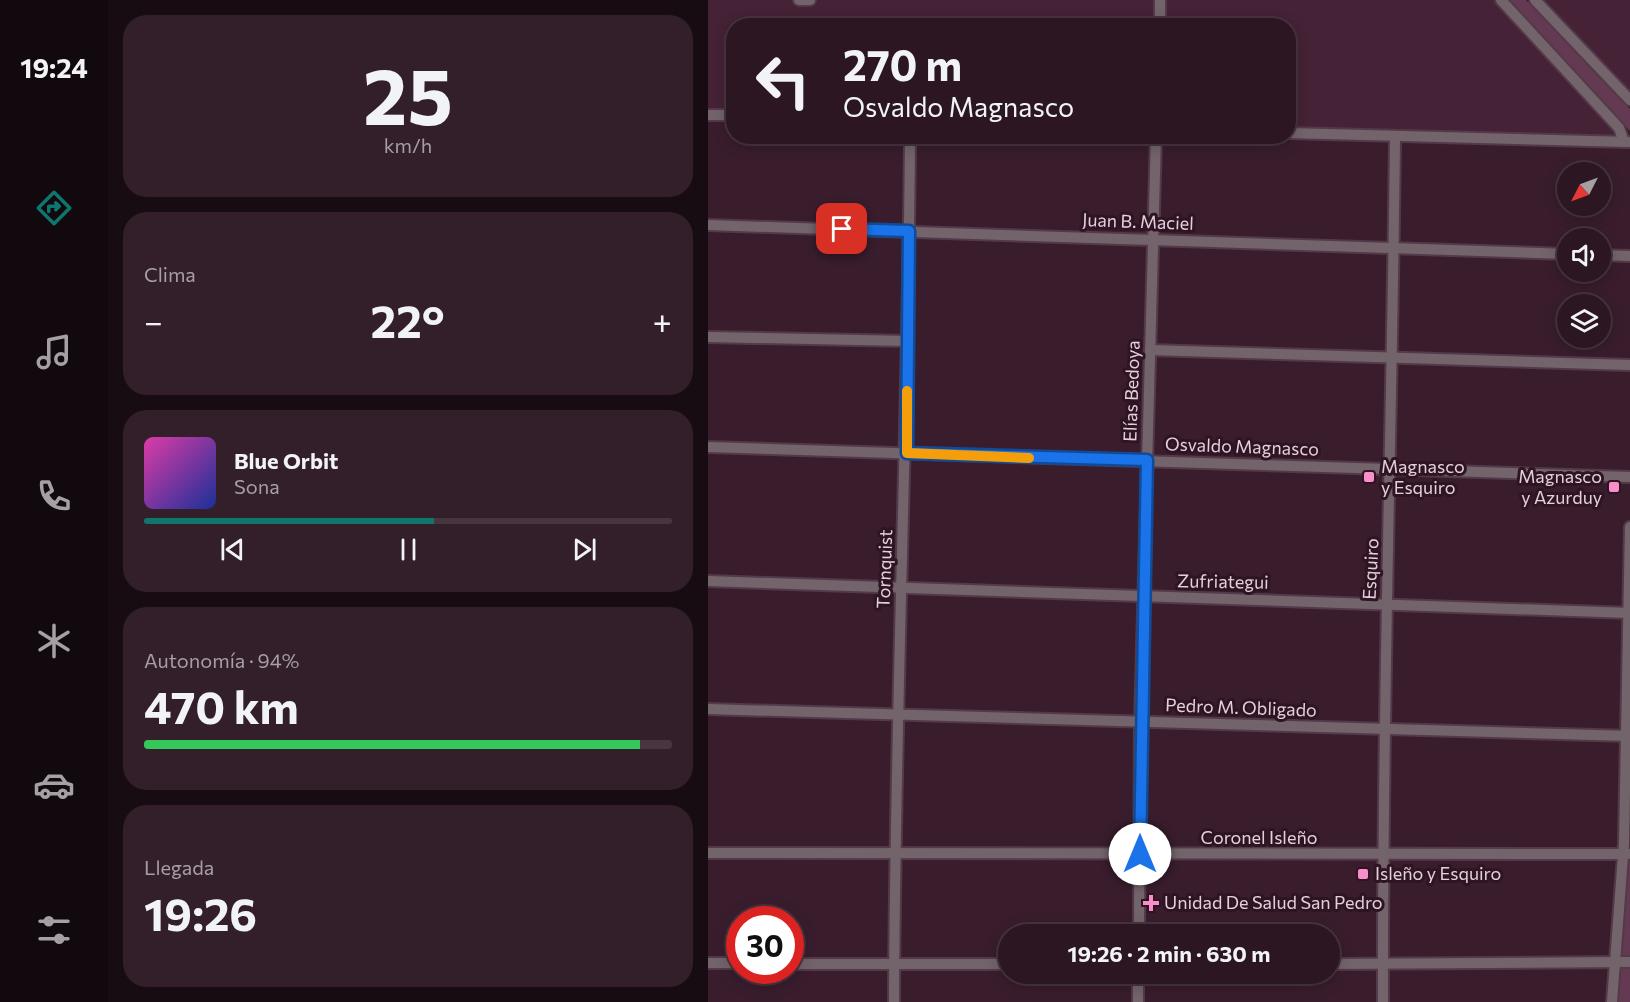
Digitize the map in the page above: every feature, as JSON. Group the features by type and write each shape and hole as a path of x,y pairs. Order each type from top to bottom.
{"street":[{"path":"799,0 810,0"},
{"path":"1160,0 1160,18"},
{"path":"1501,0 1619,128 1627,142"},
{"path":"1535,0 1630,100"},
{"path":"708,115 726,116"},
{"path":"1296,134 1627,142"},
{"name":"Esquiro","path":"1383,1002 1385,854 1383,728 1385,603 1392,467 1391,359 1395,137"},
{"name":"Tornquist","path":"894,1002 894,854 900,588 907,453 910,144"},
{"name":"Elías Bedoya","path":"1139,924 1140,722 1156,144"},
{"name":"Juan B. Maciel","path":"708,225 1557,254"},
{"path":"1611,255 1630,256"},
{"path":"708,337 907,341"},
{"path":"1150,350 1630,365"},
{"name":"Osvaldo Magnasco","path":"708,447 1392,467 1630,477"},
{"path":"1612,1002 1627,854 1630,527"},
{"name":"Zufriategui","path":"708,581 1629,613"},
{"name":"Pedro M. Obligado","path":"708,709 1628,736"},
{"name":"Coronel Isleño","path":"708,853 1627,854"},
{"path":"1340,964 1630,962"},
{"path":"708,963 726,963"},
{"path":"804,964 998,964"},
{"path":"1138,984 1138,1002"}],"shaded area":[{"path":"708,0 1155,0 1155,18 726,18 726,120 708,119"},
{"path":"1166,0 1495,0 1609,122 1613,128 1612,139 1296,130 1296,18 1166,18"},
{"path":"1507,0 1526,0 1630,109 1630,131"},
{"path":"1539,0 1630,0 1630,96"},
{"path":"1630,734 1630,1002 1615,1002"}],"slow traffic":[{"path":"907,391 907,453 1029,458"}],"place":[{"name":"Magnasco y Esquiro","path":"1369,477"},
{"name":"Magnasco y Azurduy","path":"1614,487"},
{"name":"Isleño y Esquiro","path":"1363,874"},
{"name":"Unidad De Salud San Pedro","path":"1151,903"}],"route":[{"path":"842,229 909,231 907,453 1147,460 1140,722 1140,854"}]}
